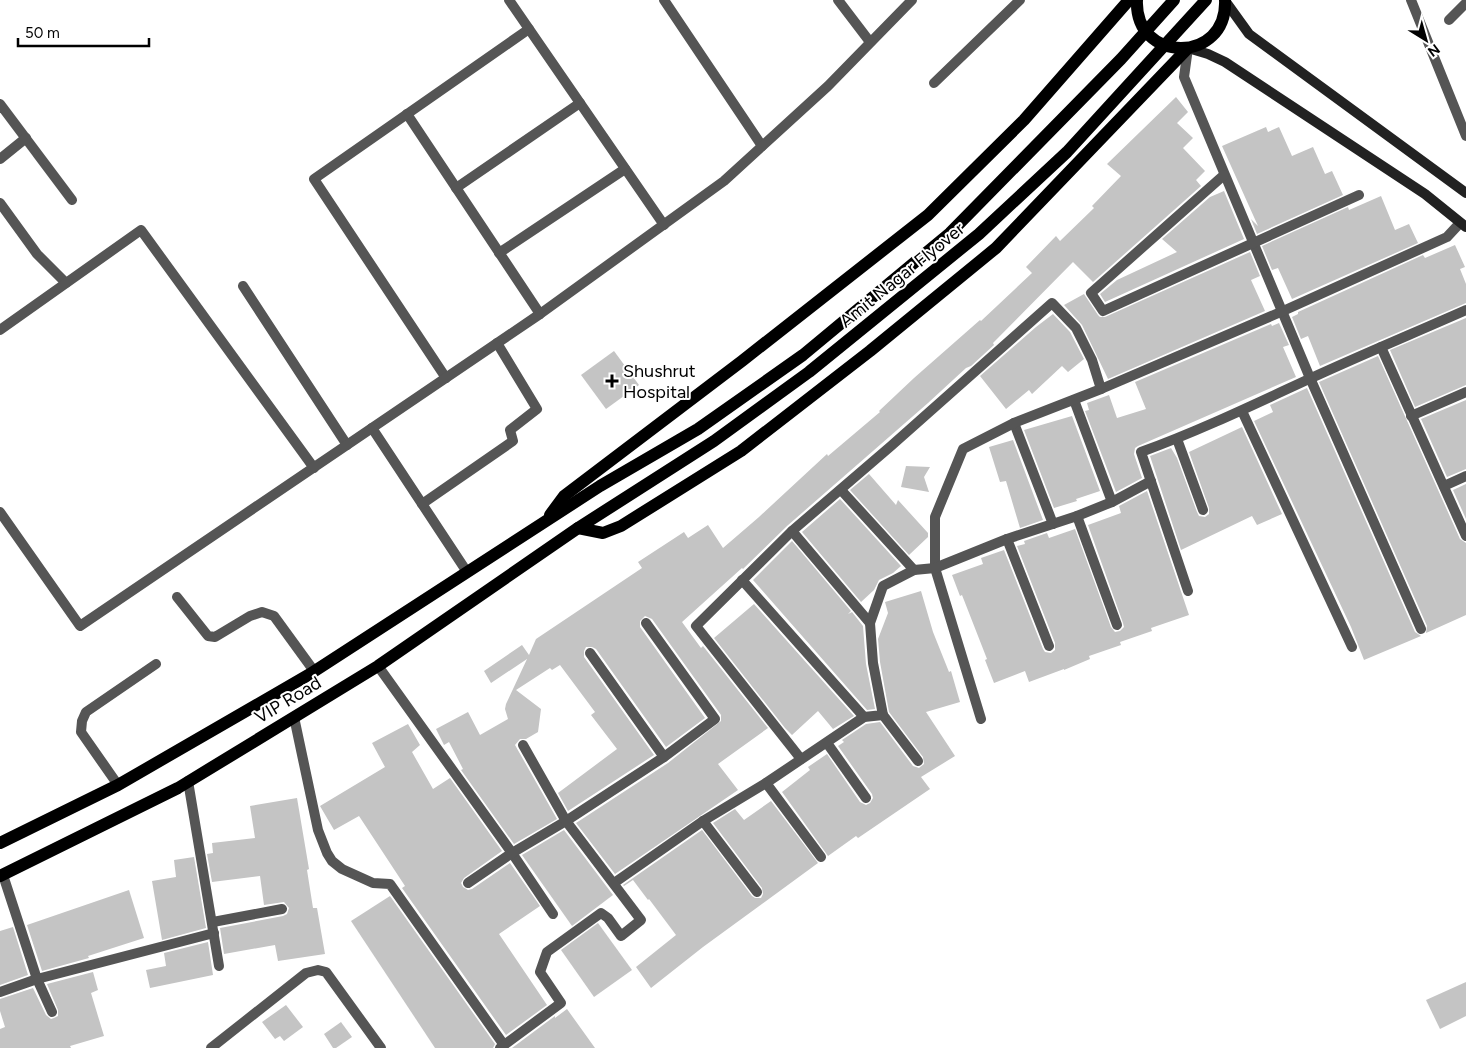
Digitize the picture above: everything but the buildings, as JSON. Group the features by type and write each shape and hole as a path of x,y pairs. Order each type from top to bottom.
{"main road":[{"path":"544,523 564,496 742,361 928,215 1024,120 1129,0"},
{"path":"1137,0 1138,15 1143,27 1151,37 1162,44 1175,48 1188,48 1225,62 1425,194 1463,225"},
{"name":"Amit Nagar Flyover","path":"544,523 600,486 698,429 802,355 950,233 1121,59 1174,0"},
{"name":"Amit Nagar Flyover","path":"578,528 714,441 810,372 961,250 1067,152 1206,0"},
{"path":"578,528 603,532 621,526 741,451 870,352 996,248 1188,48 1200,44 1211,37 1222,21 1226,1"},
{"path":"1226,1 1250,34 1466,193"},
{"name":"VIP Road","path":"0,842 118,785 314,671 544,523"},
{"name":"VIP Road","path":"2,875 99,828 188,781 378,666 578,528"}],"street":[{"path":"508,0 664,225"},
{"path":"664,0 762,146"},
{"path":"838,0 870,42"},
{"path":"0,512 80,626 540,314 724,181 828,86 912,0"},
{"path":"934,83 1020,0"},
{"path":"1411,0 1466,136"},
{"path":"1449,20 1466,2"},
{"path":"446,378 314,179 529,29"},
{"path":"1188,48 1184,77 1310,378 1422,629"},
{"path":"456,188 580,103"},
{"path":"0,104 72,200"},
{"path":"407,114 540,314"},
{"path":"0,159 26,138"},
{"path":"499,253 625,169"},
{"path":"1224,175 1091,293 1103,311 1359,195"},
{"path":"0,203 37,254 66,283"},
{"path":"981,719 935,568 935,517 964,449 1014,423 1101,389 1283,311 1447,237 1463,225"},
{"path":"0,330 140,230 314,468"},
{"path":"243,286 347,445"},
{"path":"801,759 696,626 792,531 1052,303 1076,328 1092,360 1101,389"},
{"path":"1188,591 1141,452 1242,411 1310,378 1466,310"},
{"path":"422,504 514,441 510,430 537,409 498,343"},
{"path":"1381,347 1466,536"},
{"path":"1412,416 1466,392"},
{"path":"1074,400 1112,502"},
{"path":"1242,411 1352,647"},
{"path":"1014,423 1053,524"},
{"path":"372,428 467,572"},
{"path":"1177,439 1203,510"},
{"path":"1444,486 1466,476"},
{"path":"918,761 883,716 873,663 870,622 883,586 914,570 935,568 1008,539 1077,516 1112,502 1151,481"},
{"path":"841,490 914,570"},
{"path":"1077,516 1117,625"},
{"path":"792,531 870,622"},
{"path":"1008,539 1049,646"},
{"path":"742,580 864,717"},
{"path":"177,597 208,636 214,637 262,612 274,616 314,671"},
{"path":"468,883 512,852 566,821 664,757 715,719 646,623"},
{"path":"590,654 664,757"},
{"path":"118,785 81,732 82,721 86,712 156,664"},
{"path":"378,666 512,852 553,914"},
{"path":"614,883 703,821 766,783 864,717 883,716"},
{"path":"294,717 318,830 332,861 373,883 390,884 502,1046 561,1003 540,972 547,952 601,913 608,918 621,936 641,920 566,821 523,746"},
{"path":"827,743 866,798"},
{"path":"188,781 219,966"},
{"path":"766,783 821,857"},
{"path":"703,821 757,892"},
{"path":"2,875 38,979 52,1012"},
{"path":"213,922 282,910"},
{"path":"0,992 38,979 214,933"},
{"path":"211,1048 306,973 318,970 326,972 381,1048"}],"place":[{"name":"Shushrut Hospital","path":"612,381"}]}
